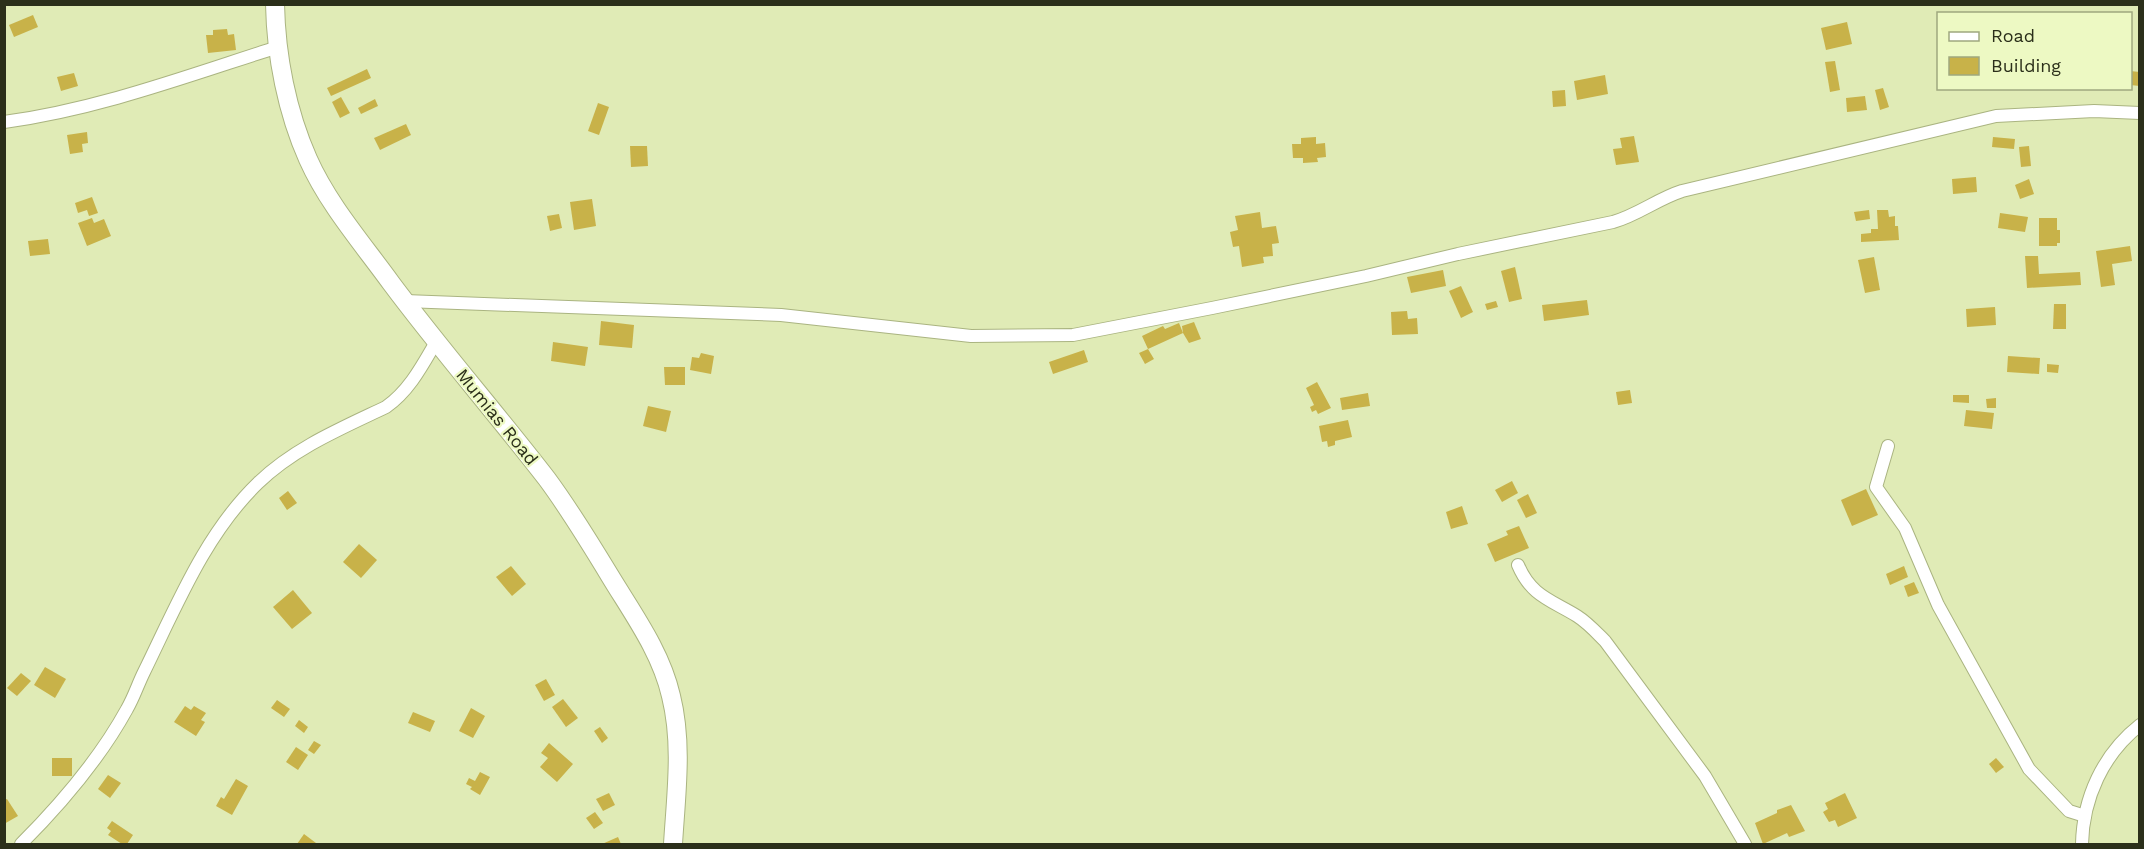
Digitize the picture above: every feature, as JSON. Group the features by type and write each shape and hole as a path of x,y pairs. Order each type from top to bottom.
{"street":[{"name":"Mumias Road","path":"275,4 278,47 289,103 308,160 329,199 436,342 548,480 581,528 663,668 676,724 677,761 673,844"},
{"path":"4,122 101,102 278,47"},
{"path":"405,301 781,315 971,336 1072,335 1366,276 1458,254 1613,222 1629,217 1656,201 1682,191 1996,116 2082,111 2139,113"},
{"path":"21,844 54,811 96,760 128,707 212,539 236,507 258,483 294,456 399,398 419,371 436,342"},
{"path":"1888,446 1876,487 1905,528 1938,605 2029,769 2069,811 2085,816"},
{"path":"1518,565 1524,580 1533,589 1546,600 1591,627 1605,641 1705,776 1745,844"},
{"path":"2082,844 2085,816 2099,771 2139,724"}],"building":[{"path":"33,15 38,27 14,37 9,25"},
{"path":"1847,22 1852,44 1826,50 1821,28"},
{"path":"227,29 228,35 234,34 236,50 208,53 206,35 213,35 213,30"},
{"path":"1835,61 1840,90 1830,92 1825,62"},
{"path":"367,69 371,78 331,96 327,88"},
{"path":"2132,71 2140,72 2140,86 2132,85"},
{"path":"74,73 78,86 61,91 57,77"},
{"path":"1605,75 1608,94 1577,100 1574,81"},
{"path":"1883,88 1889,107 1880,110 1875,90"},
{"path":"1565,90 1566,106 1553,107 1552,91"},
{"path":"1865,96 1867,110 1847,112 1846,98"},
{"path":"341,97 350,113 340,118 332,102"},
{"path":"375,99 378,106 361,114 358,108"},
{"path":"598,103 609,107 599,135 588,131"},
{"path":"406,124 411,135 380,150 374,138"},
{"path":"87,132 88,143 82,144 83,152 70,154 67,135"},
{"path":"1634,136 1639,162 1616,165 1613,149 1622,148 1620,138"},
{"path":"1316,137 1316,144 1325,143 1326,157 1317,158 1318,162 1303,163 1303,158 1293,158 1292,144 1301,144 1301,138"},
{"path":"1993,137 2015,139 2014,149 1992,147"},
{"path":"630,146 647,146 648,166 631,167"},
{"path":"2029,146 2031,166 2021,167 2019,147"},
{"path":"1976,177 1977,192 1953,194 1952,179"},
{"path":"2029,179 2034,194 2020,199 2015,185"},
{"path":"92,197 98,213 89,216 87,210 78,213 75,203"},
{"path":"592,199 596,226 574,230 570,202"},
{"path":"1869,210 1870,219 1856,221 1854,212"},
{"path":"1877,210 1888,210 1889,217 1895,216 1899,240 1861,242 1861,234 1871,233 1871,229 1878,229"},
{"path":"1260,212 1262,228 1276,226 1279,243 1272,244 1273,256 1263,257 1264,263 1242,267 1239,246 1233,247 1230,232 1238,230 1235,216"},
{"path":"2000,213 2028,217 2025,232 1998,228"},
{"path":"559,214 562,228 550,231 547,216"},
{"path":"92,218 94,223 104,219 111,236 87,246 78,223"},
{"path":"2039,218 2057,218 2060,243 2057,243 2057,246 2039,246"},
{"path":"48,239 50,254 30,256 28,241"},
{"path":"2130,246 2132,261 2112,264 2115,285 2101,287 2096,251"},
{"path":"2025,256 2038,256 2039,274 2080,272 2081,285 2027,288"},
{"path":"1874,257 1880,290 1865,293 1858,260"},
{"path":"1515,267 1522,299 1509,302 1501,271"},
{"path":"1443,270 1446,286 1411,293 1407,277"},
{"path":"1461,286 1473,312 1461,318 1449,291"},
{"path":"1587,300 1589,315 1544,321 1542,305"},
{"path":"1496,301 1498,307 1487,310 1485,304"},
{"path":"2054,304 2066,304 2066,329 2053,329"},
{"path":"1995,307 1996,325 1967,327 1966,309"},
{"path":"1407,311 1408,319 1417,318 1418,334 1392,335 1391,312"},
{"path":"601,321 634,325 632,348 599,345"},
{"path":"1194,322 1201,339 1189,343 1182,326"},
{"path":"1179,323 1183,333 1148,349 1142,336 1163,326 1165,329"},
{"path":"553,342 588,347 585,366 551,361"},
{"path":"1148,349 1154,359 1145,364 1139,353"},
{"path":"1084,350 1088,362 1053,374 1049,362"},
{"path":"701,353 714,356 711,374 690,370 692,357 699,358"},
{"path":"2008,356 2040,358 2039,374 2007,372"},
{"path":"2047,364 2059,365 2058,373 2047,372"},
{"path":"664,367 685,367 685,385 665,385"},
{"path":"1317,382 1331,408 1318,414 1316,410 1312,412 1310,407 1314,405 1306,388"},
{"path":"1630,390 1632,403 1618,405 1616,392"},
{"path":"1368,393 1370,406 1342,410 1340,398"},
{"path":"1953,395 1969,395 1969,403 1953,402"},
{"path":"1996,398 1996,408 1987,408 1986,399"},
{"path":"648,406 671,411 666,432 643,426"},
{"path":"1966,410 1994,413 1992,429 1964,426"},
{"path":"1348,420 1352,437 1335,441 1335,445 1328,447 1327,441 1322,442 1319,426"},
{"path":"1512,481 1518,493 1502,502 1495,490"},
{"path":"1866,489 1878,515 1852,526 1841,500"},
{"path":"288,491 297,503 287,510 279,498"},
{"path":"1528,494 1537,513 1526,518 1517,500"},
{"path":"1462,506 1468,524 1451,529 1446,512"},
{"path":"1519,526 1529,548 1495,562 1487,544 1508,535 1506,531"},
{"path":"359,544 377,560 361,578 343,562"},
{"path":"511,566 526,584 512,596 496,577"},
{"path":"1904,566 1908,577 1890,585 1886,574"},
{"path":"1914,582 1919,593 1908,597 1904,586"},
{"path":"293,590 312,613 292,629 273,607"},
{"path":"45,667 66,679 55,698 34,685"},
{"path":"21,673 31,681 17,696 7,688"},
{"path":"546,679 555,695 544,701 535,685"},
{"path":"563,699 578,718 566,727 552,707"},
{"path":"277,700 290,709 284,717 271,708"},
{"path":"185,706 191,710 194,706 206,713 201,720 205,722 196,736 174,722"},
{"path":"471,708 485,716 473,738 459,731"},
{"path":"413,712 435,721 430,732 408,723"},
{"path":"299,720 308,727 304,733 295,726"},
{"path":"600,727 608,738 602,743 594,731"},
{"path":"314,741 321,745 314,754 308,750"},
{"path":"549,743 573,764 557,782 540,767 548,758 541,753"},
{"path":"296,747 308,755 298,770 286,762"},
{"path":"52,758 72,758 72,776 52,776"},
{"path":"1996,758 2004,767 1996,773 1989,764"},
{"path":"480,772 490,777 480,795 466,784 469,778 475,781"},
{"path":"108,775 121,783 110,798 98,789"},
{"path":"236,779 248,786 232,815 216,806 221,797 224,799"},
{"path":"609,793 615,805 603,811 596,799"},
{"path":"1845,793 1857,818 1838,827 1835,820 1829,822 1823,812 1828,809 1825,803"},
{"path":"7,799 18,816 4,824 4,800"},
{"path":"1791,805 1805,831 1789,837 1787,833 1763,844 1755,823"},
{"path":"595,812 603,823 594,829 586,818"},
{"path":"112,821 133,835 127,844 122,844 108,835 111,831 107,828"},
{"path":"304,834 316,843 297,844"},
{"path":"618,837 621,844 602,844"}]}
